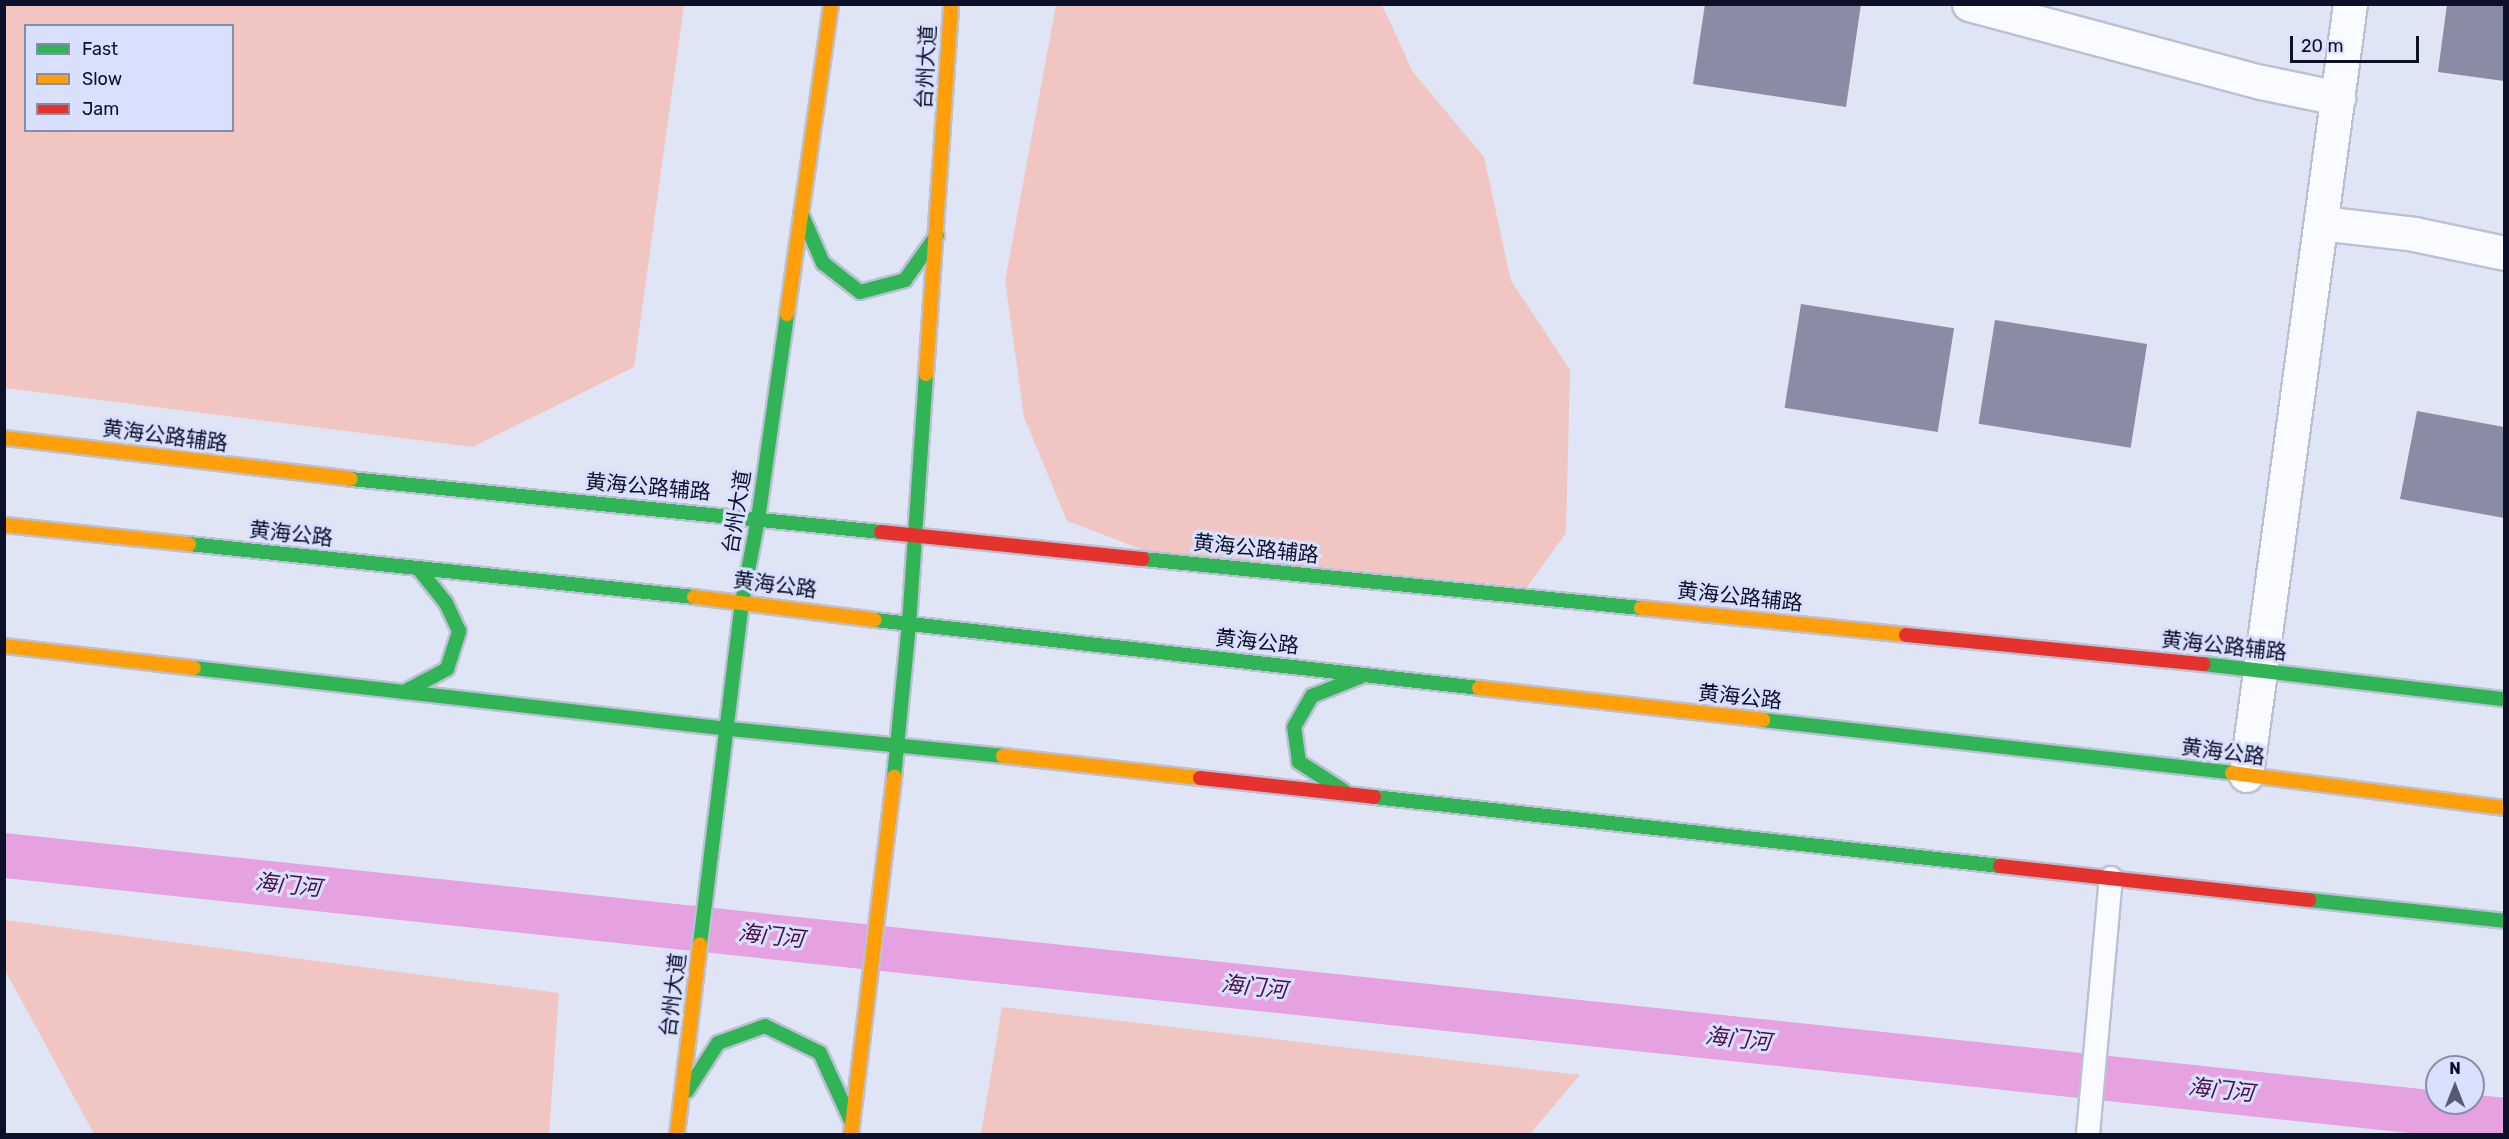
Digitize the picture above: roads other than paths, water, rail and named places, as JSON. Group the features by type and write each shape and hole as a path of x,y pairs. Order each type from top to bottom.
{"main road":[{"path":"815,107 816,4"},
{"name":"台州大道","path":"676,1134 729,729 742,602 758,519 831,4"},
{"name":"台州大道","path":"852,1129 898,745 909,624 951,4"},
{"path":"944,129 965,4"},
{"path":"801,213 823,263 860,292 905,279 937,235"},
{"name":"黄海公路辅路","path":"4,438 356,480 2260,670 2505,699"},
{"name":"黄海公路","path":"4,525 742,602 909,624 2246,775 2505,808"},
{"path":"404,692 447,669 459,631 446,603 418,568"},
{"path":"4,646 729,729 898,745 2505,921"},
{"path":"1350,795 1299,762 1294,727 1312,696 1365,676"},
{"path":"681,1099 718,1042 765,1026 820,1053 852,1129"}],"street":[{"path":"1969,4 2261,82 2338,98"},
{"path":"2246,775 2350,4"},
{"path":"2321,223 2414,234 2505,253"}],"lane":[{"path":"2089,1128 2111,878"}],"waterway":[{"name":"海门河","path":"4,855 2504,1120"}]}
